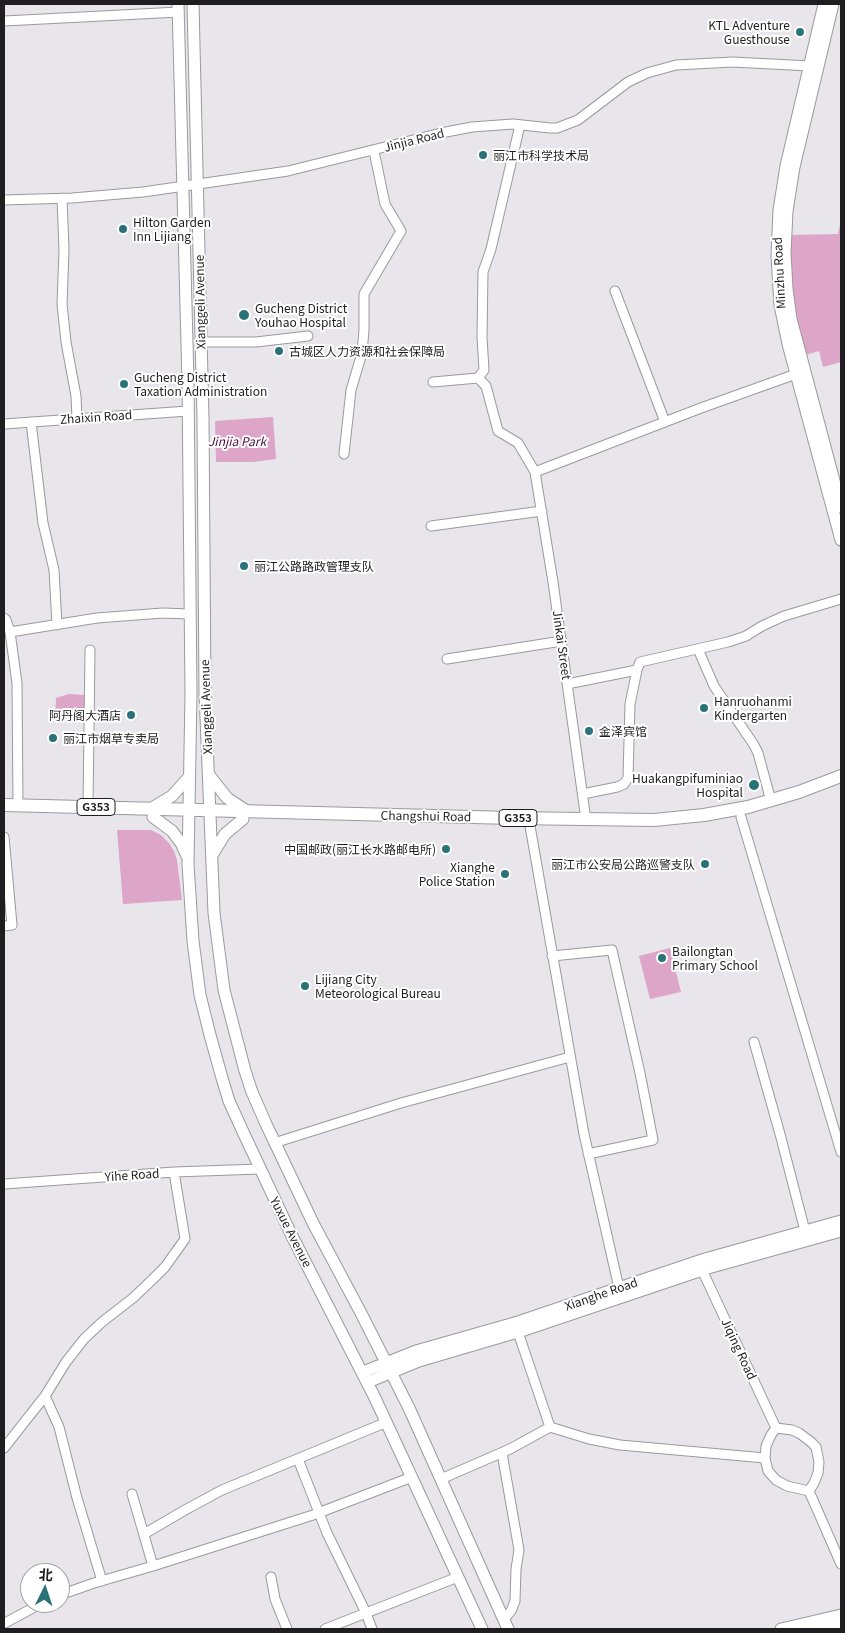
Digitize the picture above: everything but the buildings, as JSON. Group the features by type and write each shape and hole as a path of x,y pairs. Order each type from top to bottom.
{"highway":[{"name":"Changshui Road","path":"245,815 630,821 678,818 725,812 771,801 841,776"},
{"name":"Changshui Road","path":"4,805 88,806 189,814 530,826 654,828 703,824 741,817 784,806 841,785"},
{"name":"Changshui Road","path":"4,813 153,812"}],"main road":[{"name":"Xianggeli Avenue","path":"193,4 204,418 205,694 210,814"},
{"name":"Minzhu Road","path":"824,4 786,166 777,233 777,274 780,305 788,344 841,540"},
{"name":"Minzhu Road","path":"833,4 794,167 785,253 789,304 796,342 841,507"},
{"name":"Xianggeli Avenue","path":"179,8 188,411 189,814"},
{"path":"208,775 227,798 245,815 220,841 212,857"},
{"path":"188,857 172,831 153,812 172,796 189,777"},
{"name":"Yuxue Avenue","path":"189,814 188,857 193,941 205,1015 215,1056 229,1100 291,1234 387,1422 482,1629"},
{"name":"Yuxue Avenue","path":"210,814 216,938 228,1010 252,1092 313,1224 388,1367 506,1624"},
{"name":"Xianghe Road","path":"365,1377 424,1349 518,1322 705,1259 841,1221"},
{"name":"Xianghe Road","path":"388,1367 426,1359 518,1332 702,1270 841,1231"},
{"path":"781,1629 841,1615"},
{"path":"815,1629 841,1623"}],"street":[{"path":"4,21 179,8"},
{"name":"Jinjia Road","path":"4,200 107,196 183,187 288,171 457,130 494,124 550,128 571,124 628,82 657,70 676,65 727,62 810,66"},
{"path":"433,382 478,378 484,370 482,337 483,272 491,249 520,125"},
{"path":"344,454 351,390 362,353 364,294 401,231 385,204 374,150"},
{"path":"62,198 64,250 62,304 66,342 76,396 77,419"},
{"path":"615,291 665,422"},
{"path":"201,342 256,342 308,336"},
{"path":"478,378 486,386 498,430 518,444 535,472 796,374"},
{"name":"Zhaixin Road","path":"4,424 188,411"},
{"path":"30,422 43,523 54,570 56,624"},
{"name":"Jinkai Street","path":"535,472 562,641 586,820"},
{"path":"430,526 542,511"},
{"path":"582,794 618,787 624,784 628,778 630,704 640,662 737,639 784,616 841,599"},
{"path":"10,632 97,618 163,613 190,614"},
{"path":"4,618 10,632 16,668 18,698 18,805"},
{"path":"448,659 562,641"},
{"path":"698,648 714,686 754,744 771,801"},
{"path":"88,806 90,650"},
{"path":"567,684 637,670"},
{"path":"741,817 841,1152"},
{"path":"530,826 588,1154 619,1288"},
{"path":"4,837 12,925 4,926"},
{"path":"552,956 612,950 640,1072 653,1140 588,1154"},
{"path":"754,1042 805,1231"},
{"path":"274,1143 400,1103 570,1056"},
{"name":"Yihe Road","path":"4,1184 174,1172 260,1169"},
{"path":"4,1448 45,1396 66,1362 84,1339 154,1278 165,1267 185,1239 174,1172"},
{"name":"Jiqing Road","path":"702,1270 776,1428"},
{"path":"518,1332 550,1427"},
{"path":"45,1396 60,1428 102,1581"},
{"path":"144,1534 210,1496 387,1422"},
{"path":"441,1479 502,1452 550,1427 620,1446 765,1458"},
{"path":"776,1428 799,1433 816,1447 819,1462 818,1473 809,1491 792,1488 776,1480 768,1471 765,1458 768,1440 776,1428"},
{"path":"502,1452 519,1550 515,1600 506,1624"},
{"path":"298,1459 327,1533 372,1629"},
{"path":"70,1592 319,1513 412,1477"},
{"path":"809,1491 841,1564"},
{"path":"132,1494 153,1566"},
{"path":"271,1577 275,1599 287,1629"},
{"path":"325,1629 458,1577"},
{"path":"6,1625 26,1613"}],"green space":[{"path":"841,219 841,362 823,367 819,351 805,355 792,300 790,274 791,235 838,234"},
{"name":"Jinjia Park","path":"273,417 276,459 253,462 216,462 215,421"},
{"path":"69,694 84,695 84,721 55,720 56,698"},
{"path":"117,830 151,830 161,835 169,843 177,860 182,900 123,904"},
{"path":"670,948 681,992 650,999 639,956"}],"place":[{"name":"KTL Adventure Guesthouse","path":"800,32"},
{"name":"丽江市科学技术局","path":"483,155"},
{"name":"Hilton Garden Inn Lijiang","path":"123,229"},
{"name":"Gucheng District Youhao Hospital","path":"244,315"},
{"name":"古城区人力资源和社会保障局","path":"279,351"},
{"name":"Gucheng District Taxation Administration","path":"124,384"},
{"name":"丽江公路路政管理支队","path":"244,566"},
{"name":"Hanruohanmi Kindergarten","path":"704,708"},
{"name":"阿丹阁大酒店","path":"131,715"},
{"name":"金泽宾馆","path":"589,731"},
{"name":"丽江市烟草专卖局","path":"53,738"},
{"name":"Huakangpifuminiao Hospital","path":"754,785"},
{"name":"中国邮政(丽江长水路邮电所)","path":"446,849"},
{"name":"丽江市公安局公路巡警支队","path":"705,864"},
{"name":"Xianghe Police Station","path":"505,874"},
{"name":"Bailongtan Primary School","path":"662,958"},
{"name":"Lijiang City Meteorological Bureau","path":"305,986"}]}
